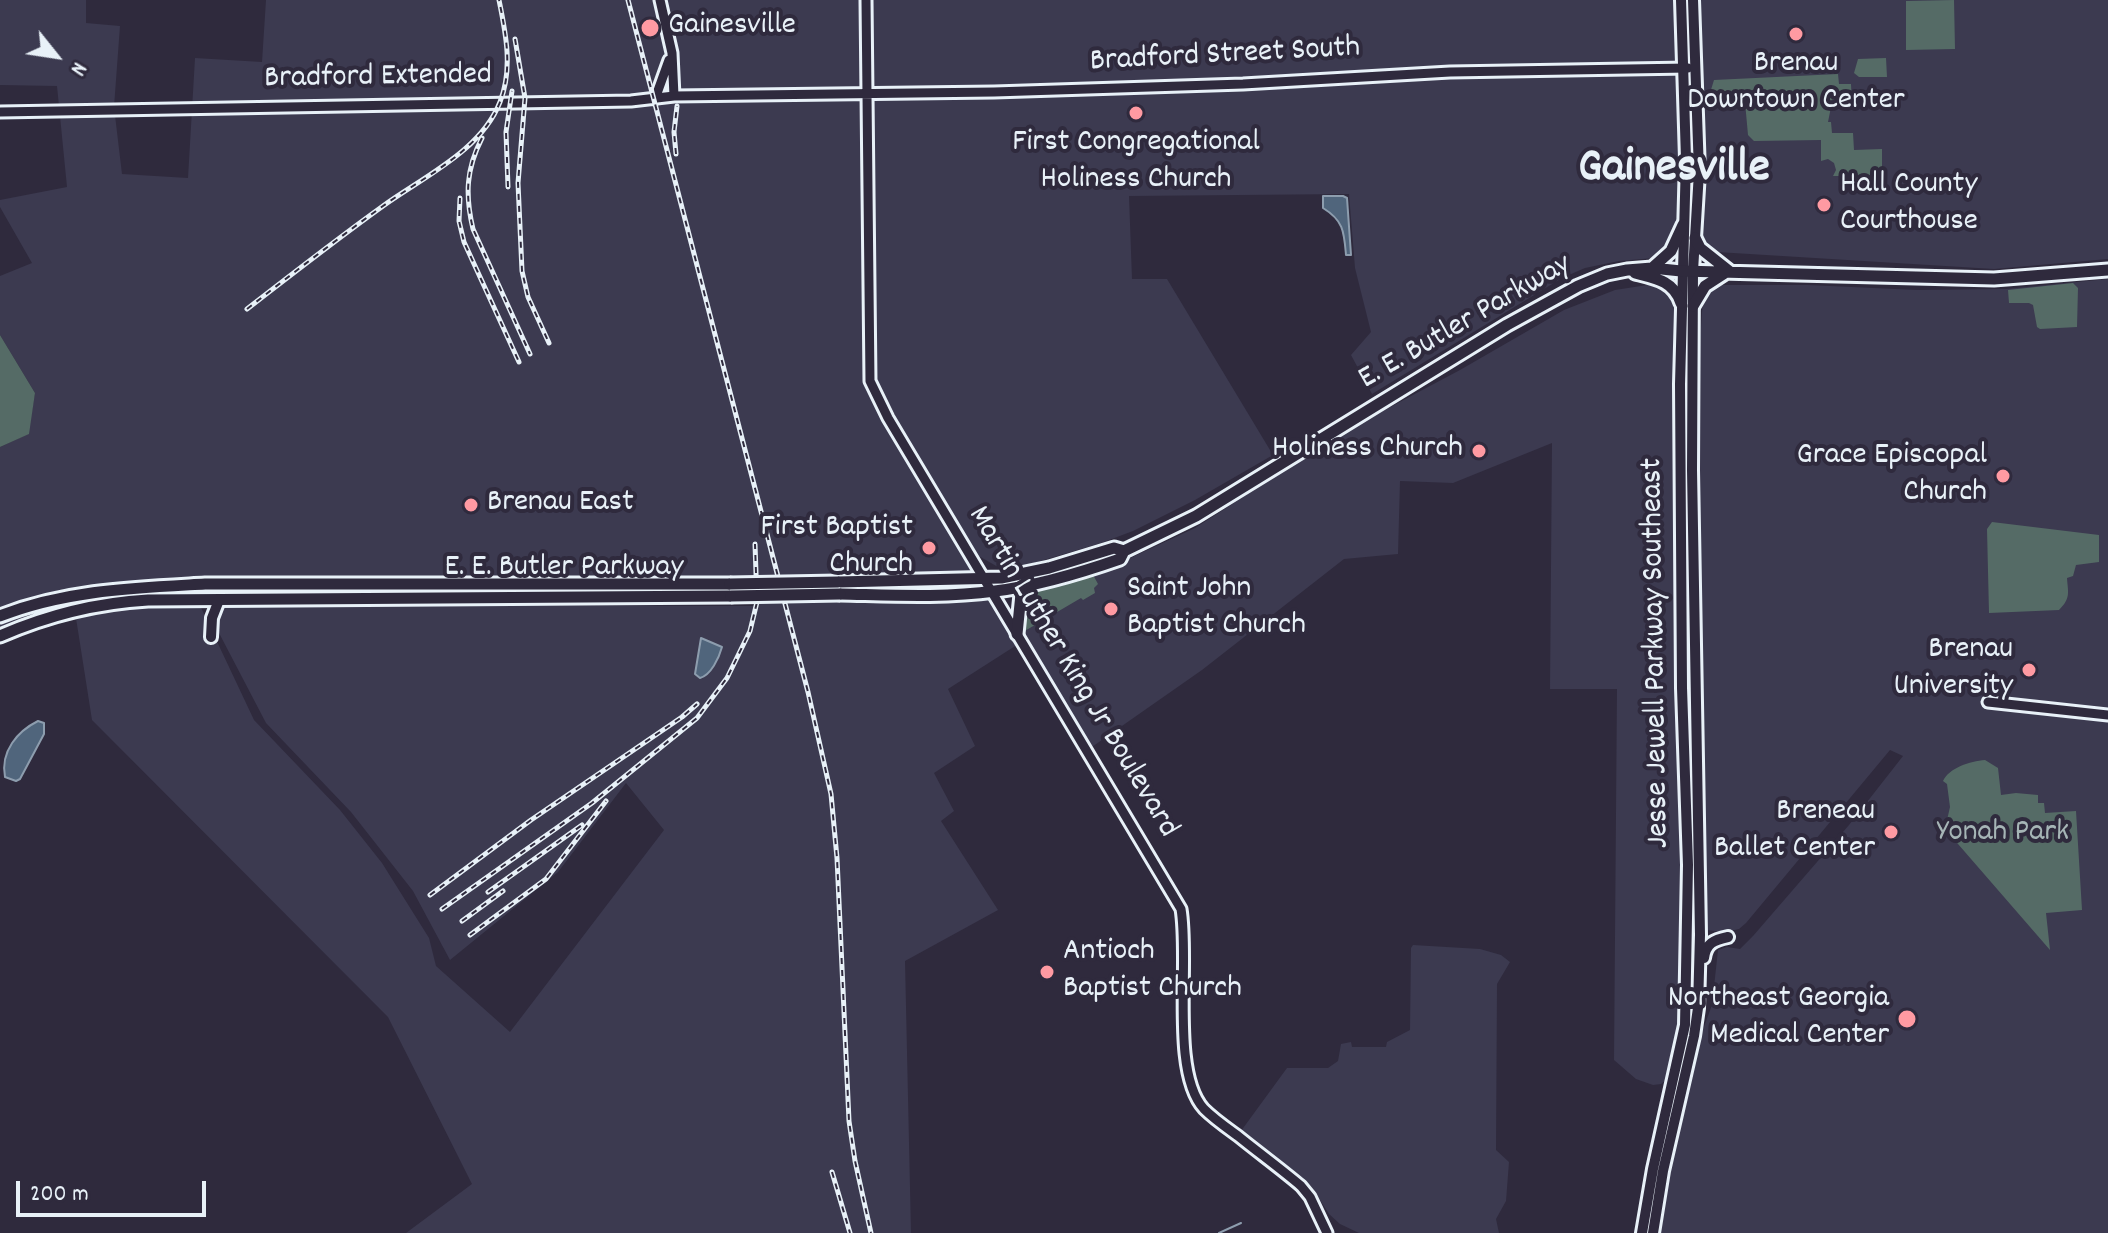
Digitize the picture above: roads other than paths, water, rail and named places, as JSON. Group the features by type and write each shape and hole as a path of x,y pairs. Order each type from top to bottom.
{"highway":[{"path":"1652,268 1671,251 1683,225"},
{"path":"1627,270 1667,283 1687,305 1714,278 1729,271 1700,248 1695,238"},
{"name":"E. E. Butler Parkway","path":"839,588 925,596 994,592 1120,559 1124,551 1206,511 1507,325 1587,282 1627,270 1652,268 1994,279 2108,270"},
{"name":"E. E. Butler Parkway","path":"0,636 45,618 114,602 839,588 1001,578 1049,568 1114,548 1124,551"},
{"name":"E. E. Butler Parkway","path":"0,616 63,597 128,588 205,584 731,590"},
{"path":"1017,634 1020,598 1025,586"}],"main road":[{"path":"1681,0 1690,68"},
{"path":"1690,68 1693,0"},
{"name":"Jesse Jewell Parkway Southeast","path":"1642,1233 1685,1025 1688,865 1682,688 1687,271 1683,225 1690,68"},
{"name":"Jesse Jewell Parkway Southeast","path":"1687,271 1695,238 1699,172 1690,68"},
{"name":"Jesse Jewell Parkway Southeast","path":"1653,1233 1698,1008 1700,935 1687,305"},
{"path":"211,637 212,618 219,600"},
{"path":"1698,1008 1707,946 1716,939 1728,937"}],"street":[{"path":"660,0 672,53 674,96"},
{"name":"Martin Luther King Jr Boulevard","path":"866,0 870,381 888,418 1181,909 1185,932 1185,1059 1193,1091 1213,1117 1307,1192 1327,1233"},
{"path":"655,99 672,53"},
{"name":"Bradford Street South","path":"756,95 1122,88 1517,70 1690,68"},
{"name":"Bradford Extended","path":"0,112 631,101 674,96 756,95"},
{"path":"1988,702 2108,715"}],"water":[{"path":"1323,196 1347,198 1351,255 1346,255 1339,223 1323,208"},
{"path":"701,638 722,647 711,670 700,678 695,674"},
{"path":"38,721 44,723 44,734 20,779 16,781 5,777 5,759 12,743"}],"waterway":[{"path":"1219,1233 1241,1223"}],"railway":[{"path":"247,309 366,218 449,162 479,135 500,102 506,77 506,39 499,0"},
{"path":"628,0 808,692 831,794 837,858 849,1121 871,1233"},
{"path":"515,39 525,98 518,183 522,271 528,297 549,343"},
{"path":"508,187 506,132 512,91"},
{"path":"676,154 674,132 677,106"},
{"path":"482,138 468,182 473,229 530,354"},
{"path":"460,198 459,221 464,242 519,362"},
{"path":"442,909 592,803 697,718 727,678 750,631 757,602 755,544"},
{"path":"430,895 697,704"},
{"path":"470,935 546,879 606,801"},
{"path":"488,892 582,825"},
{"path":"462,921 503,891"},
{"path":"832,1172 850,1233"}],"place":[{"name":"Gainesville","path":"650,28"},
{"name":"Brenau Downtown Center","path":"1796,34"},
{"name":"First Congregational Holiness Church","path":"1136,113"},
{"name":"Hall County Courthouse","path":"1824,205"},
{"name":"Holiness Church","path":"1479,451"},
{"name":"Grace Episcopal Church","path":"2003,476"},
{"name":"Brenau East","path":"471,505"},
{"name":"First Baptist Church","path":"929,548"},
{"name":"Saint John Baptist Church","path":"1111,609"},
{"name":"Brenau University","path":"2029,670"},
{"name":"Breneau Ballet Center","path":"1891,832"},
{"name":"Antioch Baptist Church","path":"1047,972"},
{"name":"Northeast Georgia Medical Center","path":"1907,1019"}],"district":[{"name":"Gainesville","path":"1674,172"}],"park label":[{"name":"Yonah Park","path":"2003,835"}]}
